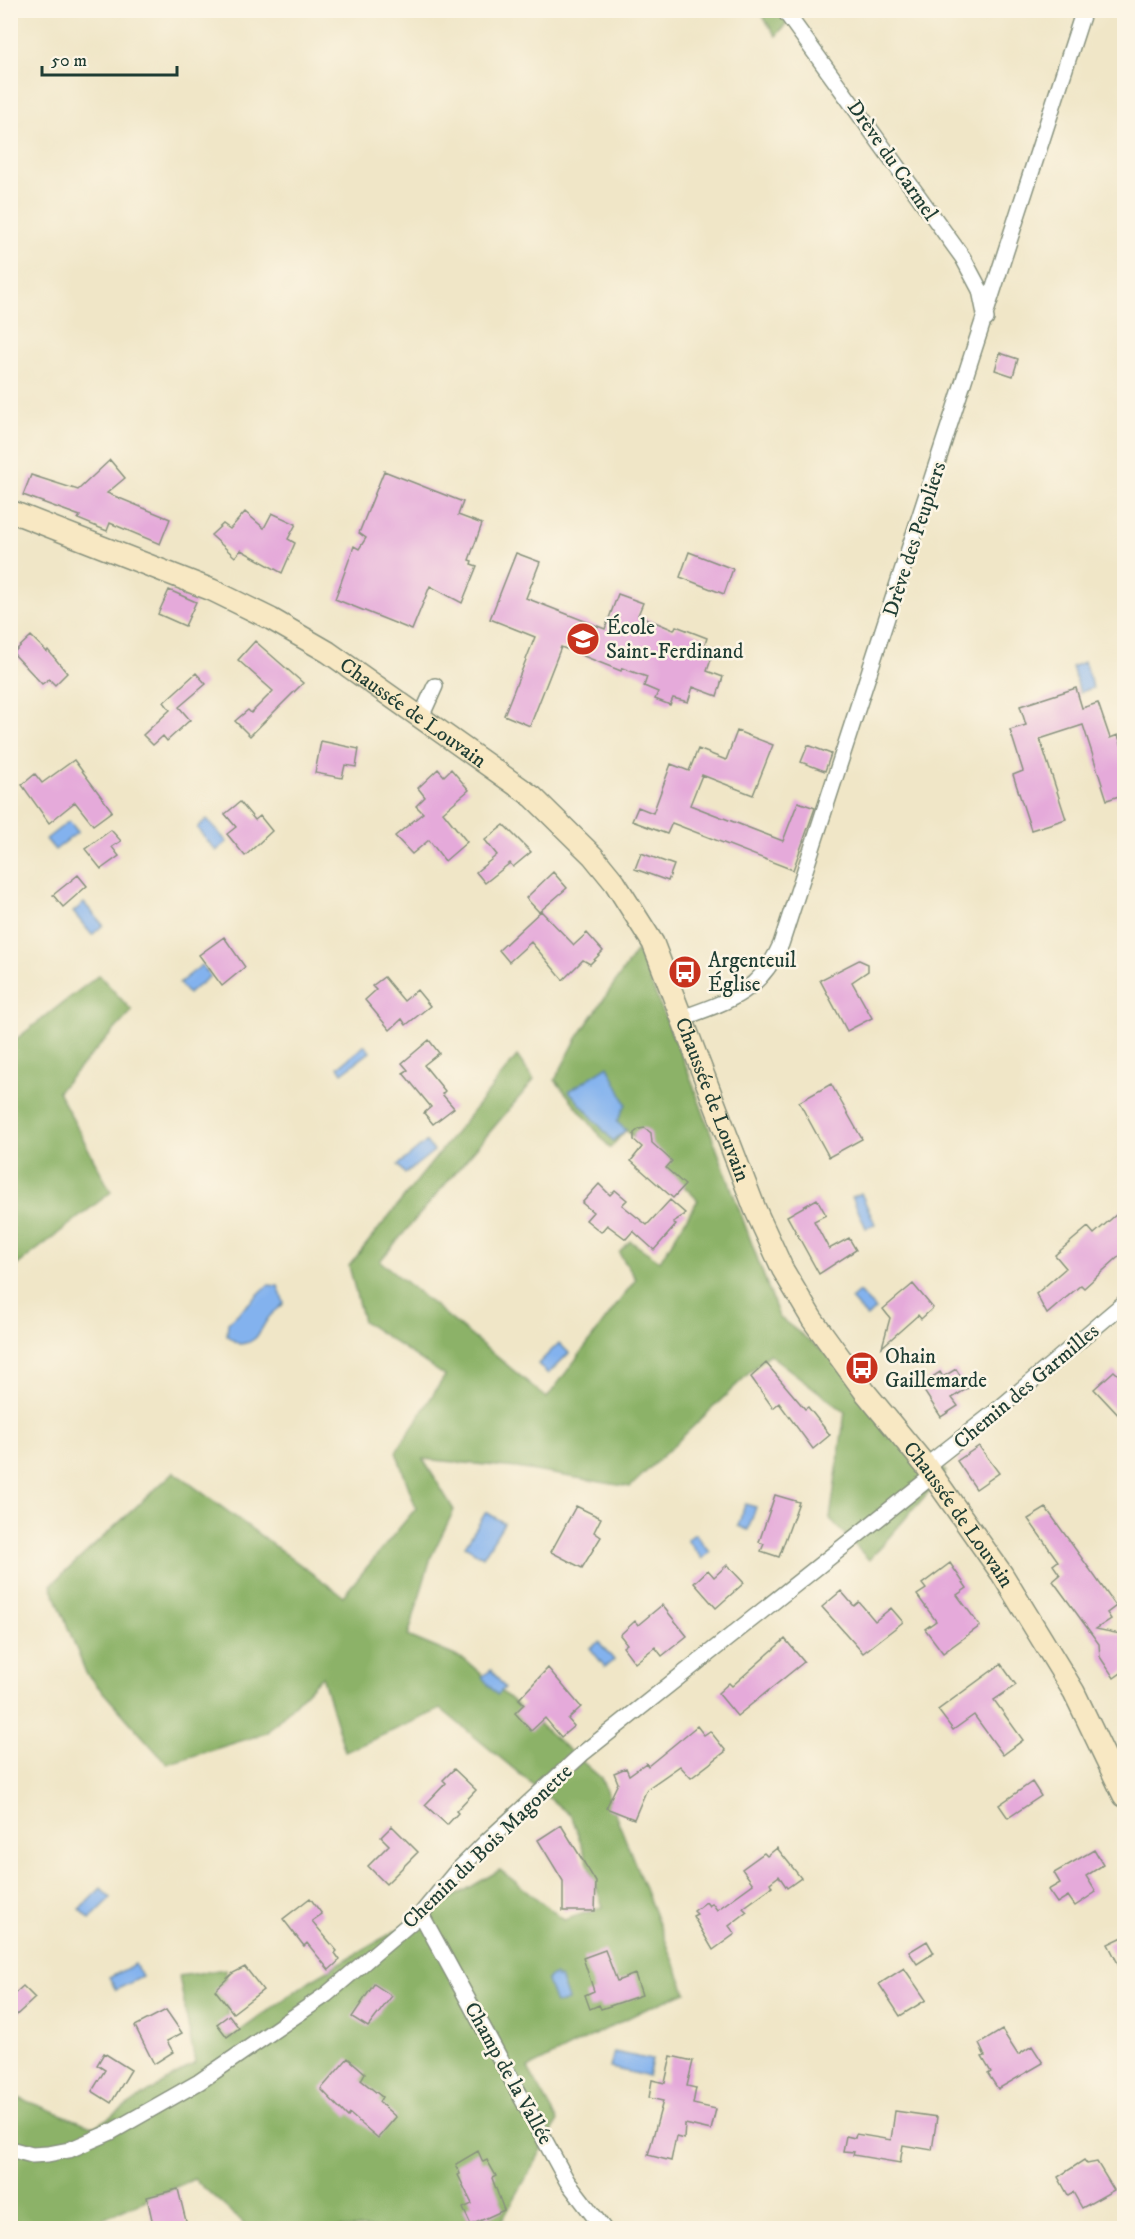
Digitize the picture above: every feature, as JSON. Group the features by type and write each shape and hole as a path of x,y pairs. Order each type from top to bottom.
{"main road":[{"name":"Chaussée de Louvain","path":"10,511 212,590 328,652 533,796 593,856 615,883 653,943 755,1209 783,1270 812,1319 860,1385 929,1472 1002,1574 1074,1692 1125,1796"}],"street":[{"name":"Drève du Carmel","path":"784,10 963,258 980,290 986,319"},
{"name":"Drève des Peupliers","path":"682,1018 729,1001 750,988 765,973 781,944 986,319 1084,10"},
{"path":"422,717 435,686"},
{"name":"Chemin des Garmilles","path":"929,1472 995,1412 1125,1303"},
{"name":"Chemin du Bois Magonette","path":"10,2149 32,2155 69,2150 111,2132 199,2082 327,1994 421,1914 486,1842 582,1754 929,1472"},
{"name":"Champ de la Vallée","path":"421,1914 567,2181 603,2229"}],"green space":[{"path":"759,11 797,11 776,36"},
{"path":"637,950 689,1074 779,1317 850,1372 946,1472 869,1560 830,1519 845,1412 769,1354 630,1487 517,1468 423,1459 454,1510 431,1557 408,1636 465,1660 601,1778 686,1992 646,2009 528,2068 558,2121 498,2228 249,2228 194,2179 82,2228 11,2228 11,2095 94,2127 195,2063 179,1976 225,1969 230,2038 311,1980 500,1870 564,1920 603,1907 572,1817 441,1709 345,1752 322,1676 266,1733 167,1764 86,1673 51,1585 174,1472 343,1596 416,1508 396,1452 445,1376 363,1321 349,1266 517,1056 534,1080 380,1261 547,1398 636,1279 619,1253 630,1241 660,1261 698,1200 626,1130 610,1148 555,1080 576,1040"},
{"path":"99,975 132,1011 58,1091 111,1192 11,1270 11,1043"}],"water":[{"path":"1084,662 1093,688 1080,692 1072,667"},
{"path":"207,819 227,842 216,851 197,828"},
{"path":"69,821 78,832 55,850 46,839"},
{"path":"84,903 103,925 92,935 73,912"},
{"path":"202,965 210,976 188,994 179,983"},
{"path":"365,1045 370,1052 342,1073 338,1067"},
{"path":"608,1066 626,1104 617,1122 626,1130 613,1141 569,1091"},
{"path":"426,1142 434,1151 405,1174 398,1165"},
{"path":"861,1193 875,1224 866,1228 852,1197"},
{"path":"268,1285 278,1286 284,1303 270,1316 255,1338 239,1344 227,1335 228,1323"},
{"path":"859,1292 875,1309 867,1317 851,1299"},
{"path":"559,1343 569,1353 548,1374 538,1364"},
{"path":"745,1504 756,1507 748,1530 738,1526"},
{"path":"486,1512 504,1523 483,1557 465,1546"},
{"path":"695,1534 710,1552 702,1559 687,1540"},
{"path":"599,1642 614,1660 605,1667 590,1648"},
{"path":"491,1670 505,1688 497,1695 482,1677"},
{"path":"101,1888 111,1898 90,1919 80,1909"},
{"path":"135,1964 142,1977 116,1990 109,1978"},
{"path":"556,1975 557,1978 560,1977 568,2000 555,2004 547,1981 549,1977"},
{"path":"614,2052 652,2060 648,2076 610,2068"}],"building":[{"path":"1000,353 1018,359 1013,376 995,370"},
{"path":"110,460 125,478 107,493 170,519 160,544 110,523 107,531 78,519 80,516 23,495 31,475 78,490"},
{"path":"384,471 463,502 458,515 482,524 469,560 472,561 471,564 477,566 462,603 430,586 412,630 335,599 354,546 359,549 366,538 359,533"},
{"path":"245,512 264,528 272,513 296,524 288,539 295,543 282,573 241,550 235,557 211,535 223,524 230,529"},
{"path":"689,552 733,569 724,594 680,577"},
{"name":"École Saint-Ferdinand","path":"516,553 540,562 526,598 605,629 618,594 643,603 638,615 674,630 676,626 707,638 705,644 715,648 707,671 723,677 717,696 693,687 688,702 673,698 670,705 655,699 658,692 644,686 647,677 622,668 621,671 561,647 530,726 504,715 535,637 490,619"},
{"path":"169,590 196,602 185,626 158,614"},
{"path":"31,636 47,652 48,650 67,673 55,685 49,679 42,684 13,653"},
{"path":"255,641 303,683 250,736 235,721 248,710 251,713 273,691 238,660"},
{"path":"196,673 206,684 179,707 190,720 167,741 163,736 153,745 143,735 170,710 164,702"},
{"path":"1076,688 1082,708 1098,703 1110,738 1118,735 1125,755 1125,794 1107,800 1083,725 1040,739 1066,819 1031,830 1013,775 1023,771 1010,730 1026,725 1020,706"},
{"path":"737,731 773,745 753,795 702,775 690,805 783,841 798,802 815,808 793,870 672,823 667,834 632,821 638,807 653,813 671,764 689,771 698,749 726,760"},
{"path":"321,741 359,749 356,767 345,765 342,778 315,773"},
{"path":"808,745 831,754 825,771 801,762"},
{"path":"74,760 112,811 93,825 75,802 49,823 22,785 35,774 42,783"},
{"path":"438,769 444,776 451,769 469,790 443,812 467,842 445,861 429,840 412,854 395,836 423,813 416,806 425,797 418,788"},
{"path":"240,802 255,820 260,816 272,831 245,856 227,834 236,827 225,814"},
{"path":"504,825 531,852 513,867 510,863 485,883 476,872 497,855 485,840"},
{"path":"111,830 121,841 112,847 119,856 101,869 85,849"},
{"path":"641,853 674,865 668,881 635,869"},
{"path":"553,872 567,888 539,912 526,898"},
{"path":"78,875 87,886 63,907 53,895"},
{"path":"541,911 574,945 587,933 603,951 590,964 583,960 563,980 531,942 509,962 499,950"},
{"path":"224,937 245,967 222,986 199,955"},
{"path":"859,960 868,964 868,971 852,982 872,1018 847,1031 820,980"},
{"path":"384,977 404,1001 417,990 430,1006 406,1025 402,1019 390,1030 365,1000 376,990 372,986"},
{"path":"429,1040 439,1053 424,1065 445,1091 442,1094 454,1108 433,1124 424,1113 431,1107 403,1073 408,1070 402,1063"},
{"path":"831,1084 862,1139 829,1157 799,1102"},
{"path":"645,1128 651,1133 652,1143 672,1161 666,1168 685,1185 673,1198 631,1161 642,1147 634,1140 634,1133"},
{"path":"599,1184 610,1195 615,1190 627,1200 622,1205 647,1225 670,1200 686,1214 673,1222 676,1225 654,1250 633,1231 626,1239 607,1225 601,1232 586,1220 593,1212 582,1203"},
{"path":"817,1199 826,1215 814,1221 829,1249 849,1238 856,1250 819,1274 787,1216"},
{"path":"1125,1207 1125,1251 1084,1288 1081,1285 1047,1314 1036,1294 1066,1268 1055,1255 1088,1227 1094,1234"},
{"path":"913,1284 933,1308 921,1319 918,1315 882,1347 890,1318 883,1309"},
{"path":"766,1363 805,1409 808,1407 830,1435 813,1449 779,1403 773,1408 751,1377"},
{"path":"956,1369 968,1388 952,1398 958,1406 941,1417 920,1385 940,1372 943,1377"},
{"path":"1114,1371 1125,1381 1125,1422 1094,1389"},
{"path":"979,1446 999,1473 976,1489 957,1461"},
{"path":"775,1495 799,1502 779,1557 761,1551 764,1544 759,1542"},
{"path":"576,1506 601,1518 594,1532 601,1537 582,1568 551,1552"},
{"path":"1046,1508 1116,1606 1107,1613 1111,1619 1096,1629 1125,1635 1125,1670 1114,1678 1100,1657 1099,1644 1053,1581 1060,1575 1053,1565 1058,1561 1028,1519"},
{"path":"950,1563 967,1588 957,1595 980,1626 943,1653 925,1629 936,1621 917,1595 926,1589 922,1584"},
{"path":"727,1565 744,1583 716,1608 694,1583 708,1570 714,1577"},
{"path":"841,1591 854,1606 859,1602 875,1621 891,1608 903,1622 863,1653 822,1607"},
{"path":"662,1605 687,1636 662,1656 655,1647 635,1663 623,1647 627,1644 620,1635 635,1621 638,1625"},
{"path":"785,1639 804,1662 737,1716 718,1693 729,1683 732,1686"},
{"path":"1001,1664 1016,1685 994,1700 1023,1740 1003,1755 974,1715 953,1730 938,1710"},
{"path":"548,1668 581,1707 568,1719 574,1726 561,1737 545,1718 531,1731 515,1713 524,1704 519,1699"},
{"path":"697,1726 704,1735 710,1731 726,1751 691,1778 680,1766 647,1789 634,1819 606,1808 618,1783 614,1773 626,1768 629,1775 646,1763 648,1766"},
{"path":"454,1769 476,1790 456,1811 458,1813 447,1825 425,1805 446,1783 443,1780"},
{"path":"1032,1782 1041,1796 1008,1818 999,1805"},
{"path":"561,1825 596,1882 595,1911 563,1911 563,1881 538,1840"},
{"path":"392,1826 418,1852 386,1884 368,1866 389,1845 381,1837"},
{"path":"777,1848 801,1878 787,1888 779,1876 770,1883 772,1887 743,1908 747,1912 729,1926 735,1934 713,1950 693,1916 697,1914 694,1911 706,1902 709,1906 712,1903 717,1910 753,1884 742,1869 764,1853 767,1856"},
{"path":"1094,1850 1103,1865 1086,1876 1096,1892 1075,1906 1068,1896 1057,1903 1048,1890 1060,1883 1054,1873"},
{"path":"310,1898 322,1914 312,1921 337,1951 335,1953 340,1960 329,1970 307,1943 304,1946 283,1919"},
{"path":"1125,1936 1125,1977 1108,1944"},
{"path":"927,1941 934,1953 917,1964 909,1952"},
{"path":"605,1950 617,1981 635,1974 642,1995 601,2009 599,2005 590,2009 585,1995 594,1991 583,1958"},
{"path":"245,1967 263,1990 233,2013 215,1990 233,1973"},
{"path":"904,1968 926,2000 900,2016 879,1984"},
{"path":"374,1984 392,1996 368,2027 352,2017"},
{"path":"23,1986 35,1998 10,2021 10,1998"},
{"path":"166,2010 182,2033 167,2041 173,2052 154,2064 135,2026"},
{"path":"229,2015 239,2028 227,2037 217,2024"},
{"path":"1002,2030 1018,2055 1032,2046 1043,2063 998,2089 988,2074 991,2072 982,2057 985,2056 979,2044"},
{"path":"104,2053 131,2070 111,2103 92,2091 105,2070 97,2065"},
{"path":"671,2056 693,2061 687,2086 696,2088 693,2104 716,2109 711,2130 685,2124 684,2139 676,2137 671,2161 648,2155 663,2101 649,2098 652,2080 665,2083"},
{"path":"348,2058 365,2073 361,2080 382,2097 379,2102 396,2117 378,2138 350,2114 348,2117 321,2089"},
{"path":"895,2111 937,2117 932,2150 903,2145 900,2163 853,2155 854,2152 843,2151 846,2136 855,2138 856,2134 891,2140"},
{"path":"478,2151 483,2162 487,2160 496,2176 492,2178 504,2210 471,2225 463,2208 472,2204 458,2175 460,2174 456,2164"},
{"path":"1084,2160 1087,2164 1097,2162 1114,2190 1082,2208 1073,2192 1068,2195 1058,2177"},
{"path":"178,2189 188,2229 154,2229 147,2197"}],"place":[{"name":"École Saint-Ferdinand","path":"583,639"},
{"name":"Argenteuil Église","path":"685,972"},
{"name":"Ohain Gaillemarde","path":"862,1368"}]}
